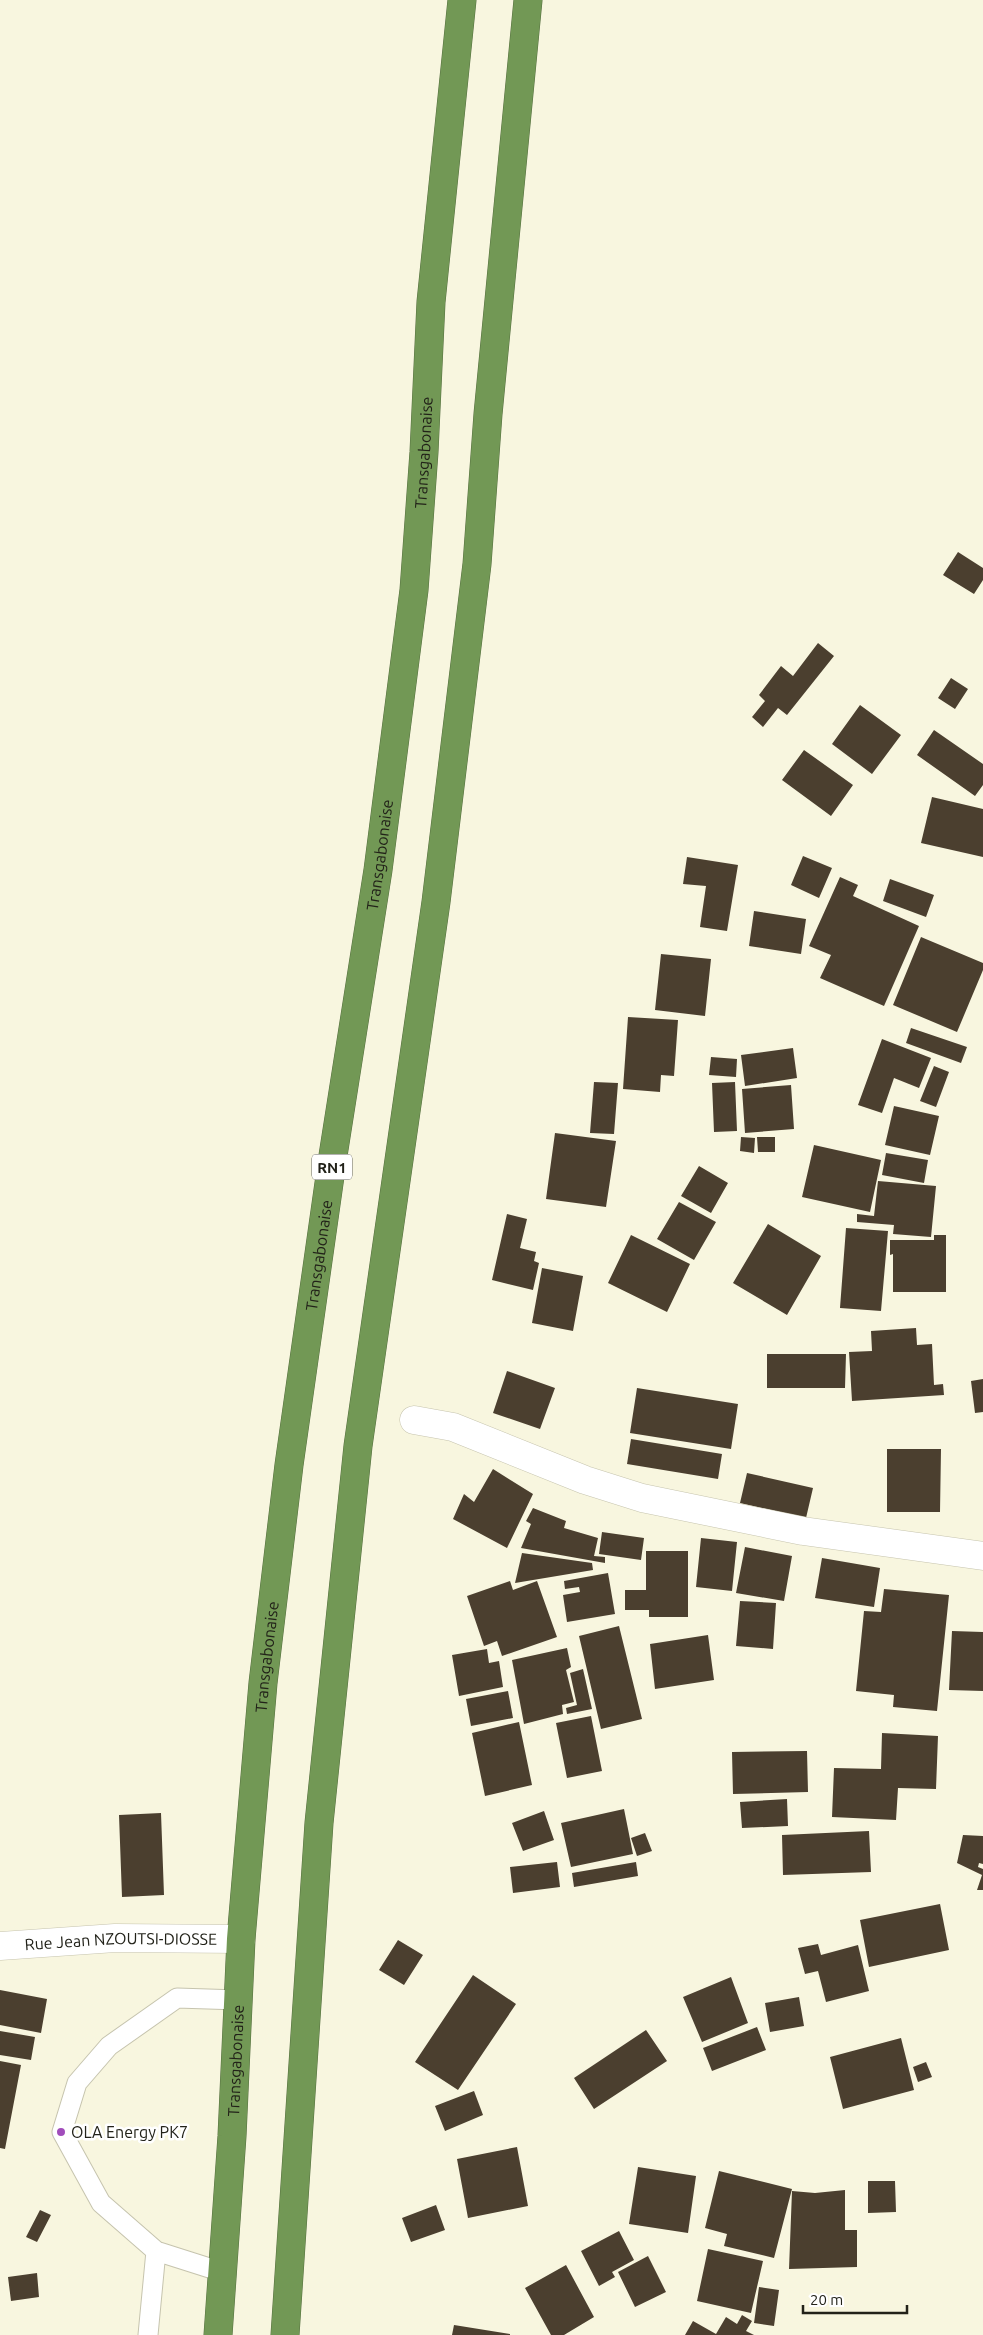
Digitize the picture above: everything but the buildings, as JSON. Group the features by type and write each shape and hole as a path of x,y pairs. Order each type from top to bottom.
{"highway":[{"name":"Transgabonaise","path":"218,2335 239,2000 241,1939 263,1683 289,1465 331,1172 378,870 414,590 424,452 431,302 462,0"},
{"path":"286,2335 320,1813 358,1446 436,902 476,573 488,414 528,0"}],"street":[{"path":"414,1420 453,1427 586,1480 642,1498 803,1531 983,1556"},
{"name":"Rue Jean NZOUTSI-DIOSSE","path":"0,1946 115,1938 241,1939"}],"lane":[{"path":"222,2272 156,2251 101,2203 62,2132 77,2083 108,2046 176,1998 239,2000"},
{"path":"148,2335 156,2251"}],"place":[{"name":"OLA Energy PK7","path":"61,2132"}]}
